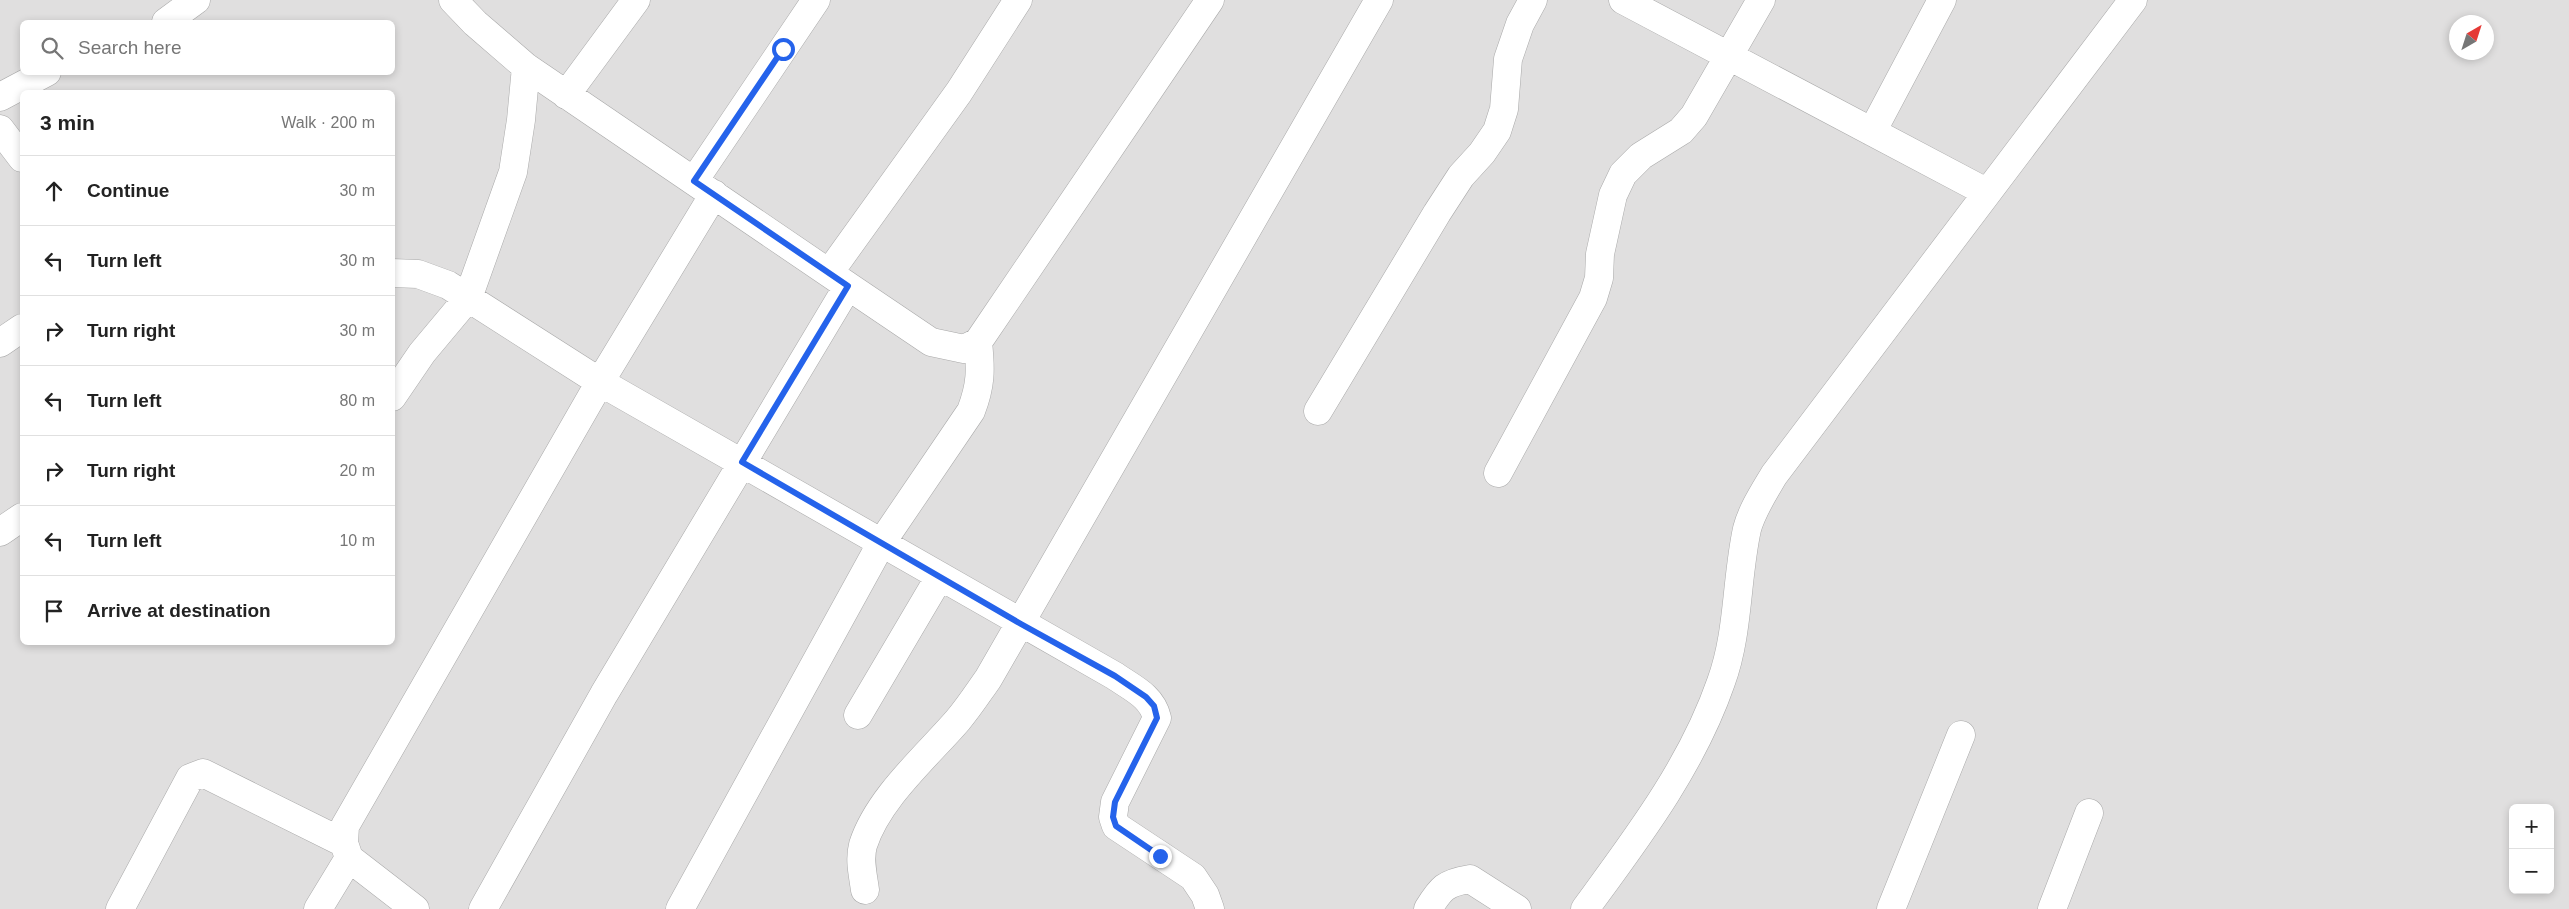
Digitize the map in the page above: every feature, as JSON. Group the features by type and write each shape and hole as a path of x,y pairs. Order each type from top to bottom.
{"street":[{"path":"169,20 196,0"},
{"path":"453,0 475,23 526,67 566,95 931,342 964,350 978,342 1210,0"},
{"path":"566,95 636,0"},
{"path":"318,909 347,850 346,826 600,382 704,187 816,0"},
{"path":"483,909 604,694 742,462 839,280 1018,0"},
{"path":"865,890 861,866 862,852 874,821 900,786 959,718 988,679 1379,0"},
{"path":"1318,411 1437,213 1461,176 1482,153 1497,131 1504,108 1508,59 1520,24 1533,0"},
{"path":"1623,0 1986,192"},
{"path":"1498,473 1593,298 1599,278 1600,254 1613,194 1623,174 1641,156 1681,132 1694,116 1761,0"},
{"path":"1872,132 1942,0"},
{"path":"1586,909 1641,833 1696,745 1722,681 1735,619 1748,528 1759,501 1774,475 1986,192 2133,0"},
{"path":"395,393 422,353 468,298 512,172 522,120 526,67"},
{"path":"0,97 41,75"},
{"path":"0,129 20,155"},
{"path":"395,273 418,274 448,285 600,382 1115,676 1154,706 1157,718 1115,802 1113,817 1116,826 1126,835 1194,877 1205,895 1210,909"},
{"path":"0,343 20,329"},
{"path":"680,909 882,542 971,411 978,394 982,372 978,342"},
{"path":"0,532 20,518"},
{"path":"858,715 940,576"},
{"path":"1891,909 1961,735"},
{"path":"120,909 190,778 203,773 347,850 415,909"},
{"path":"2052,909 2088,813"},
{"path":"1428,909 1439,891 1452,882 1470,879 1517,909"}],"shaded area":[{"path":"0,0 2569,0 2569,909 0,909"}],"route":[{"path":"783,49 694,181 848,286 742,462 1021,624 1115,676 1146,697 1154,706 1157,718 1115,802 1113,817 1116,826 1126,835 1160,856"}]}
